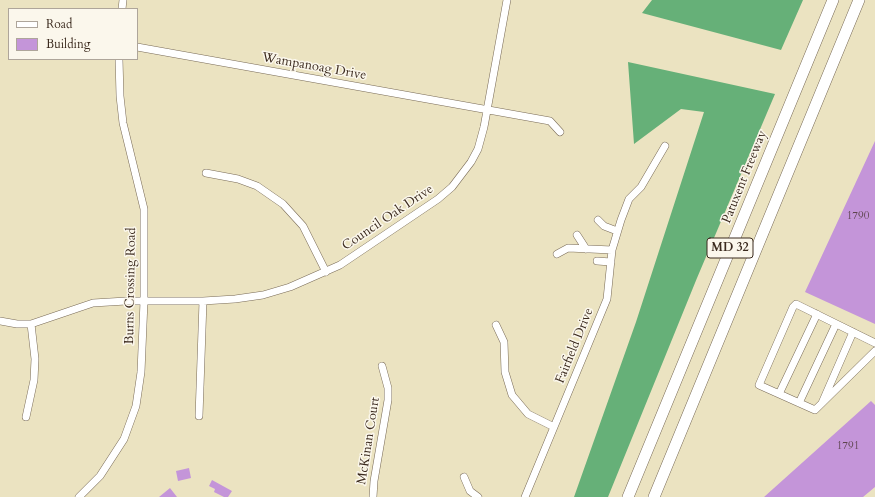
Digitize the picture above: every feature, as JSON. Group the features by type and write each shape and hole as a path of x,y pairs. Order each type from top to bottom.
{"highway":[{"name":"Patuxent Freeway","path":"628,497 833,0"},
{"name":"MD 32","path":"654,497 859,0"}],"street":[{"name":"Council Oak Drive","path":"31,324 93,303 203,301 263,295 290,287 340,265 397,227 438,199 452,187 462,175 478,148 487,110 507,0"},
{"name":"Wampanoag Drive","path":"138,47 550,121 560,132"},
{"name":"Burns Crossing Road","path":"79,497 94,483 109,464 124,439 132,417 140,386 144,301 144,209 123,123 120,96 119,60"},
{"name":"Fairfield Drive","path":"525,497 607,299 612,250 617,231 629,200 641,187 665,146"},
{"path":"206,173 238,179 257,186 283,204 303,226 326,272"},
{"path":"598,220 604,226 617,231"},
{"path":"577,235 586,248"},
{"path":"557,254 568,248 612,250"},
{"path":"597,261 611,262"},
{"path":"199,416 203,301"},
{"path":"875,343 796,304 793,307 759,381 759,385 815,410 875,351"},
{"path":"779,394 817,314"},
{"path":"0,321 17,324 31,324 35,359 34,380 26,417"},
{"path":"496,324 504,342 505,372 512,395 528,414 554,427"},
{"path":"799,403 836,324"},
{"path":"822,404 853,332"},
{"name":"McKinan Court","path":"373,497 374,480 388,400 388,388 382,366"},
{"path":"464,477 470,491 478,497"}],"green space":[{"path":"652,0 803,0 781,50 642,13"},
{"path":"628,62 775,94 697,278 608,497 574,497 636,322 704,112 681,109 634,144"}],"building":[{"path":"875,141 875,324 805,292"},
{"path":"871,401 875,405 875,487 863,497 764,497"},
{"path":"189,468 191,478 178,481 176,471"},
{"path":"212,480 232,491 228,497 224,497 214,492 215,489 209,486"},
{"path":"170,488 177,497 159,497"}]}
